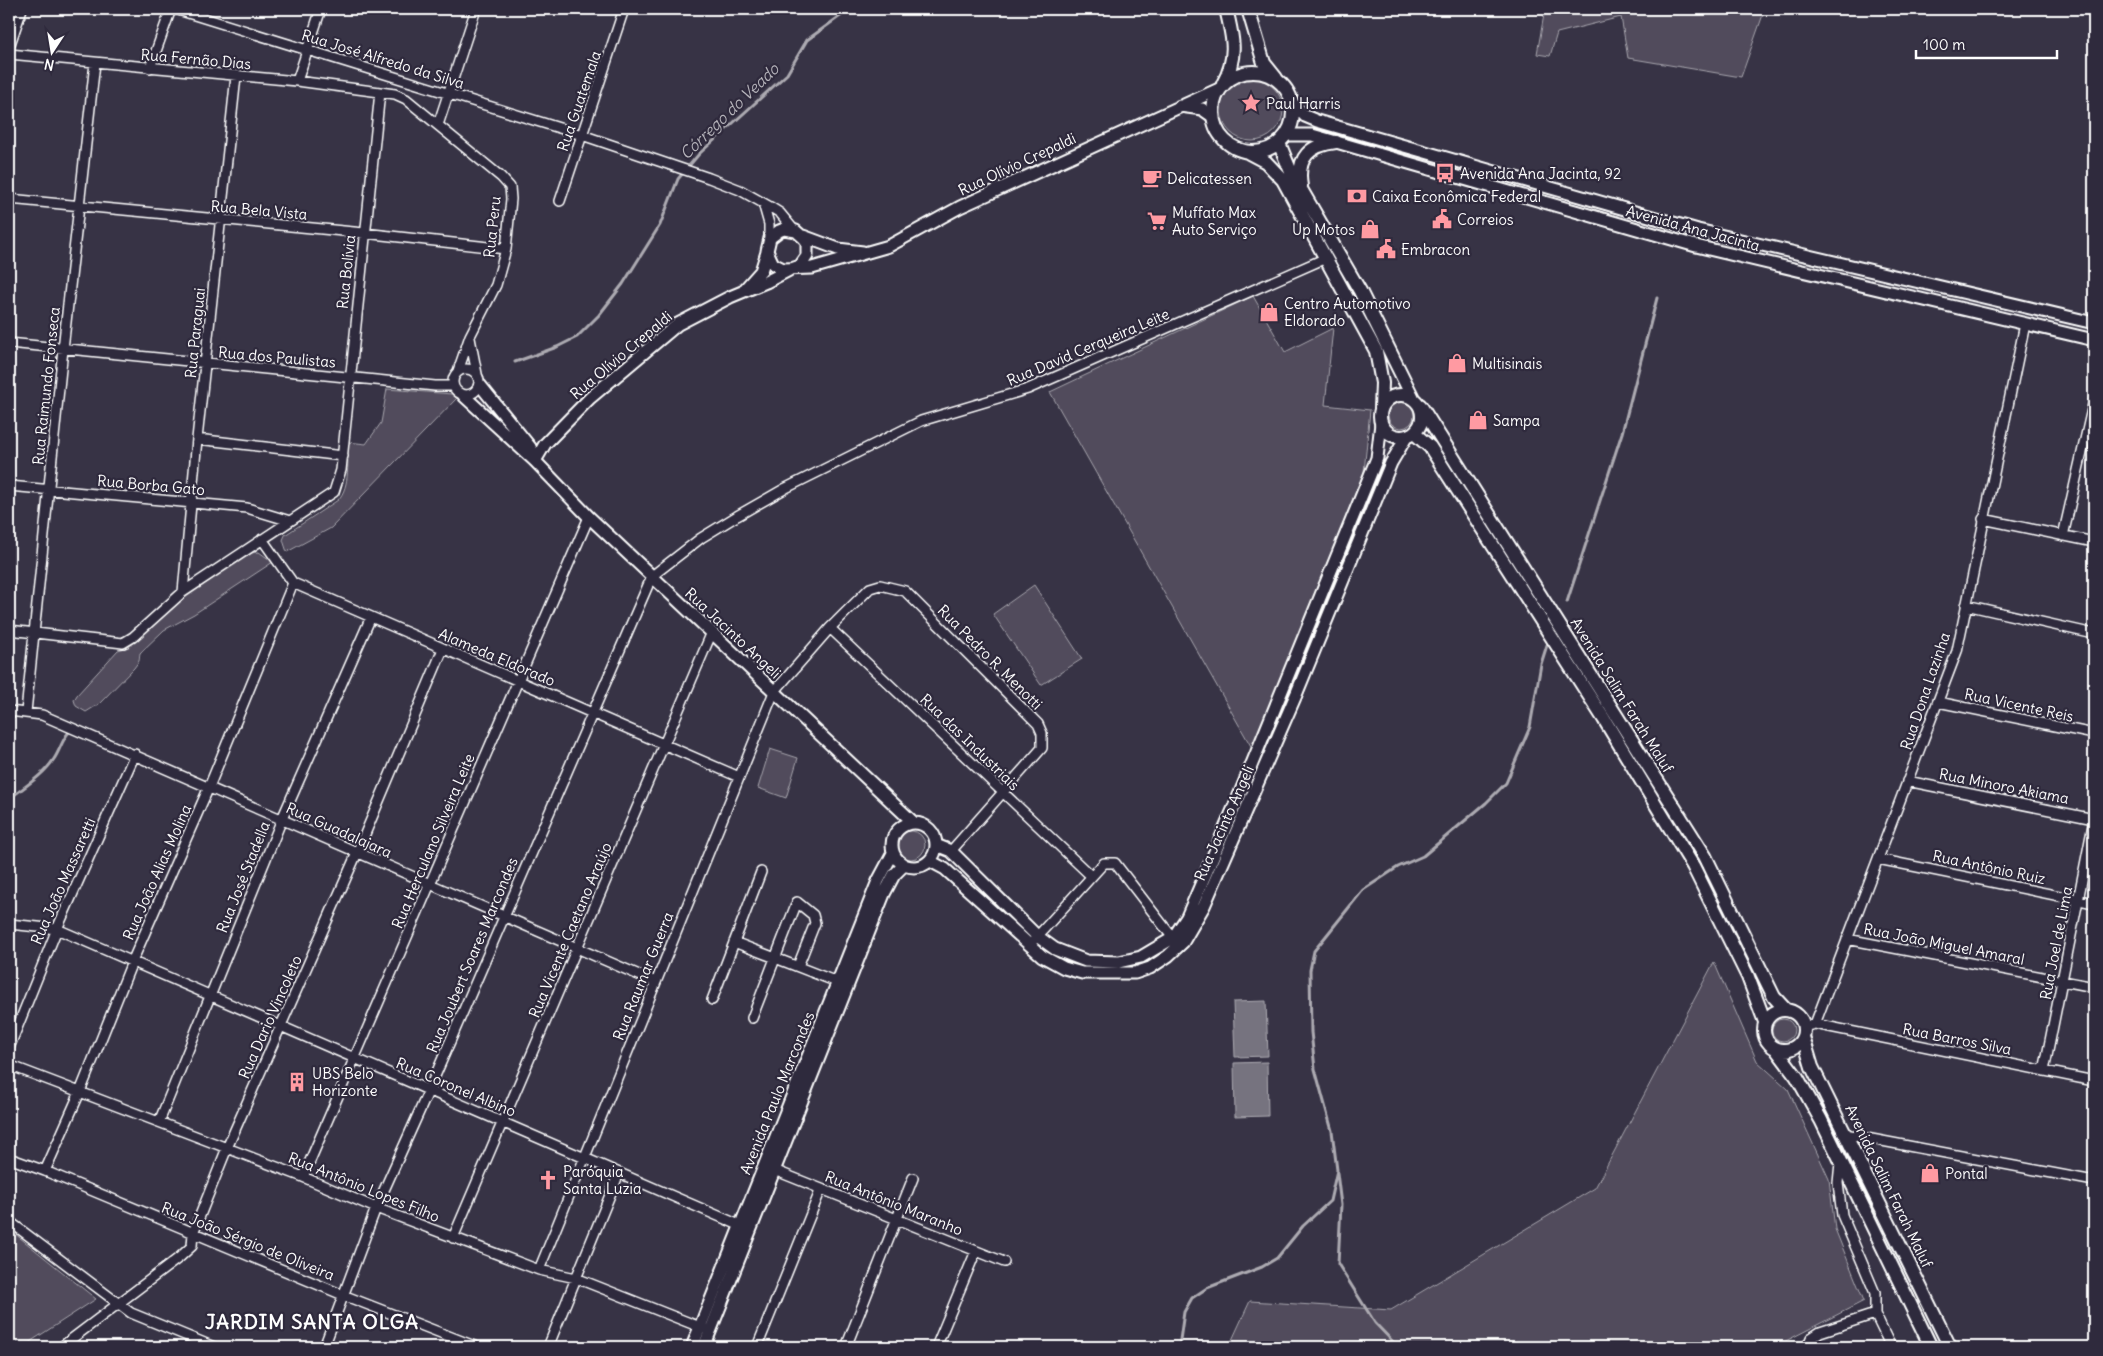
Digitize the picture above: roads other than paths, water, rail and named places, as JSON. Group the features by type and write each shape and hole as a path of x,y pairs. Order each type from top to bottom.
{"main road":[{"path":"1226,9 1234,47 1228,74 1212,105 1212,116 1216,129 1223,140 1234,148 1247,152 1266,162 1283,180 1376,351 1382,383 1381,408 1381,423 1384,429 1392,435 1410,434 1422,422 1422,415 1416,401 1406,395 1391,396 1384,402 1381,408"},
{"path":"1247,152 1259,152 1270,149 1283,139 1292,119 1292,103 1287,90 1264,63 1248,9"},
{"path":"1220,87 1233,76 1248,71 1264,73 1278,80"},
{"name":"Avenida Salim Farah Maluf","path":"1283,139 1291,172 1360,291 1416,401 1705,856 1774,997 1785,1009"},
{"path":"1302,191 1300,169 1305,157 1312,148 1321,144 1336,142"},
{"name":"Avenida Salim Farah Maluf","path":"1410,434 1430,447 1604,719 1683,850 1748,977 1765,1022"},
{"path":"1776,1049 1789,1050 1800,1043 1807,1029 1797,1014 1785,1009 1773,1012 1765,1022 1763,1028 1766,1041 1776,1049 1797,1077 1821,1120 1840,1163 1931,1347"},
{"name":"Avenida Salim Farah Maluf","path":"1807,1029 1812,1067 1950,1347"}],"street":[{"path":"9,47 22,9"},
{"path":"150,68 171,9"},
{"name":"Rua José Alfredo da Silva","path":"175,9 656,159 709,178 740,190 780,213 798,233"},
{"path":"297,81 321,9"},
{"path":"438,125 476,9"},
{"name":"Rua Guatemala","path":"560,201 624,9"},
{"name":"Rua Fernão Dias","path":"9,54 297,81 380,92"},
{"name":"Rua Raimundo Fonseca","path":"26,712 78,206 95,63"},
{"name":"Rua Paraguai","path":"183,592 197,439 236,76"},
{"name":"Rua Olívio Crepaldi","path":"535,461 545,444 590,398 678,324 792,269 812,268 889,246 960,207 1220,87"},
{"name":"Rua Peru","path":"380,92 395,94 406,99 501,177 510,187 511,199 506,249 496,285 470,336 458,371"},
{"name":"Rua Bolívia","path":"9,630 123,643 133,637 183,592 334,492 343,456 364,233 380,92"},
{"name":"Avenida Ana Jacinta","path":"1292,103 1305,116 1317,121 1698,230 2094,323"},
{"path":"1178,106 1202,109 1212,116"},
{"name":"Avenida Ana Jacinta","path":"1283,139 1312,135 1696,246 2094,340"},
{"name":"Rua Bela Vista","path":"9,199 364,233 506,249"},
{"path":"763,203 769,224 768,246 773,264 783,269 792,269 800,266 807,256 807,244 798,233 784,229 779,231 768,246"},
{"name":"Rua Olívio Crepaldi","path":"798,233 838,249 870,252"},
{"name":"Rua Olívio Crepaldi","path":"742,292 761,271 768,246"},
{"path":"1759,261 1762,246"},
{"name":"Rua David Cerqueira Leite","path":"652,576 701,538 736,516 786,488 921,421 1028,389 1326,258"},
{"path":"1843,282 1846,266"},
{"name":"Rua Dona Lazinha","path":"1807,1029 1847,939 1957,651 2025,324"},
{"path":"470,336 478,379 474,394 464,396 455,391 452,386 452,380 458,371 468,369 478,379"},
{"name":"Rua dos Paulistas","path":"9,343 206,364 435,386 452,386"},
{"name":"Rua Jacinto Angeli","path":"478,379 530,447 535,461"},
{"name":"Rua Jacinto Angeli","path":"464,396 535,461 589,517 914,823"},
{"path":"2063,536 2094,400"},
{"name":"Rua Jacinto Angeli","path":"1176,942 1238,798 1377,458 1381,423"},
{"name":"Rua Jacinto Angeli","path":"930,861 945,869 1033,941 1086,960 1119,962 1141,957 1176,942 1194,926 1296,695 1391,464 1410,434"},
{"path":"197,439 343,456"},
{"name":"Rua Borba Gato","path":"9,486 247,508 290,522"},
{"name":"Rua Herculano Silveira Leite","path":"303,1177 589,517"},
{"path":"1983,519 2094,542"},
{"path":"262,539 292,584"},
{"name":"Rua Joubert Soares Marcondes","path":"324,1347 376,1208 652,576"},
{"name":"Alameda Eldorado","path":"292,584 739,777"},
{"name":"Rua João Alias Molina","path":"45,1171 80,1092 132,962 209,787 292,584"},
{"name":"Rua Raumar Guerra","path":"539,1270 774,692 830,628 870,588 880,585 905,591"},
{"name":"Rua Pedro R. Menotti","path":"905,591 1038,724 1042,733 1042,748 1003,792"},
{"path":"1966,605 2094,634"},
{"name":"Rua José Stadella","path":"159,1122 282,819 371,617"},
{"name":"Rua das Industriais","path":"830,628 1091,876"},
{"name":"Rua Vicente Caetano Araújo","path":"453,1238 712,632"},
{"name":"Rua Dario Vincoleto","path":"61,1347 192,1246 193,1233 227,1148 357,853 443,649"},
{"path":"1282,690 1296,695"},
{"name":"Rua Vicente Reis","path":"1938,702 2094,734"},
{"name":"Rua Guadalajara","path":"9,711 42,715 135,754 357,853 655,982"},
{"name":"Rua João Massaretti","path":"9,1048 56,929 135,754"},
{"name":"Rua Minoro Akiama","path":"1908,781 2094,819"},
{"path":"951,851 1003,792"},
{"path":"1238,798 1250,802"},
{"name":"Rua Joel de Lima","path":"2044,1071 2094,819"},
{"path":"914,823 930,830 935,837 936,845 935,854 930,861 924,865 914,867 904,865 898,861 893,853 893,838 898,830 905,825 914,823"},
{"name":"Rua Jacinto Angeli","path":"936,845 951,851 1033,941"},
{"name":"Avenida Paulo Marcondes","path":"745,1228 774,1170 816,1050 837,982 878,881 893,853"},
{"name":"Rua Antônio Ruiz","path":"1878,859 2094,903"},
{"path":"1033,941 1104,863 1115,863 1176,942"},
{"name":"Avenida Paulo Marcondes","path":"704,1347 706,1329 816,1050 884,894 894,875 904,865"},
{"path":"712,1000 761,872"},
{"path":"752,1018 798,902 813,915 815,923 798,966"},
{"name":"Rua Coronel Albino","path":"9,924 56,929 745,1228"},
{"name":"Rua João Miguel Amaral","path":"1847,939 2094,987"},
{"path":"734,942 837,982"},
{"name":"Rua Barros Silva","path":"1807,1029 2094,1081"},
{"name":"Rua Antônio Lopes Filho","path":"9,1066 303,1177 453,1238 539,1270 576,1278 706,1329"},
{"path":"1845,1134 2094,1181"},
{"name":"Rua João Sérgio de Oliveira","path":"9,1158 45,1171 343,1295 477,1347"},
{"path":"1840,1163 1838,1182 1842,1215 1875,1293 1875,1314 1891,1347"},
{"name":"Rua Antônio Maranho","path":"774,1170 1004,1262"},
{"path":"548,1347 619,1173"},
{"path":"846,1347 913,1178"},
{"path":"757,1347 822,1189"},
{"path":"9,1221 131,1313 214,1347"},
{"path":"936,1347 976,1251"},
{"path":"1808,1347 1811,1338 1820,1332 1875,1314"},
{"name":"Avenida Paulo Marcondes","path":"692,1347 706,1329"}],"waterway":[{"name":"Córrego do Veado","path":"515,362 557,347 577,337 599,315 623,284 660,225 678,179 699,154 787,74 807,40 850,9"},
{"path":"1567,602 1622,433 1657,298"},
{"path":"1179,1347 1184,1312 1192,1298 1207,1288 1262,1267 1277,1258 1303,1226 1330,1201 1337,1170 1332,1131 1315,1069 1311,1032 1310,970 1314,951 1363,890 1398,867 1423,856 1486,803 1506,783 1530,727 1541,664 1547,645"},
{"path":"9,799 50,765 69,732"},
{"path":"1337,1173 1341,1205 1338,1264 1375,1323 1398,1347"}],"place":[{"name":"Paul Harris","path":"1251,103"},
{"name":"Avenida Ana Jacinta, 92","path":"1445,173"},
{"name":"Delicatessen","path":"1152,178"},
{"name":"Caixa Econômica Federal","path":"1357,196"},
{"name":"Correios","path":"1442,219"},
{"name":"Muffato Max Auto Serviço","path":"1157,221"},
{"name":"Up Motos","path":"1370,229"},
{"name":"Embracon","path":"1386,249"},
{"name":"Centro Automotivo Eldorado","path":"1269,312"},
{"name":"Multisinais","path":"1457,363"},
{"name":"Sampa","path":"1478,420"},
{"name":"UBS Belo Horizonte","path":"297,1082"},
{"name":"Pontal","path":"1930,1173"},
{"name":"Paróquia Santa Luzia","path":"548,1180"}],"district":[{"name":"JARDIM SANTA OLGA","path":"312,1321"}]}
